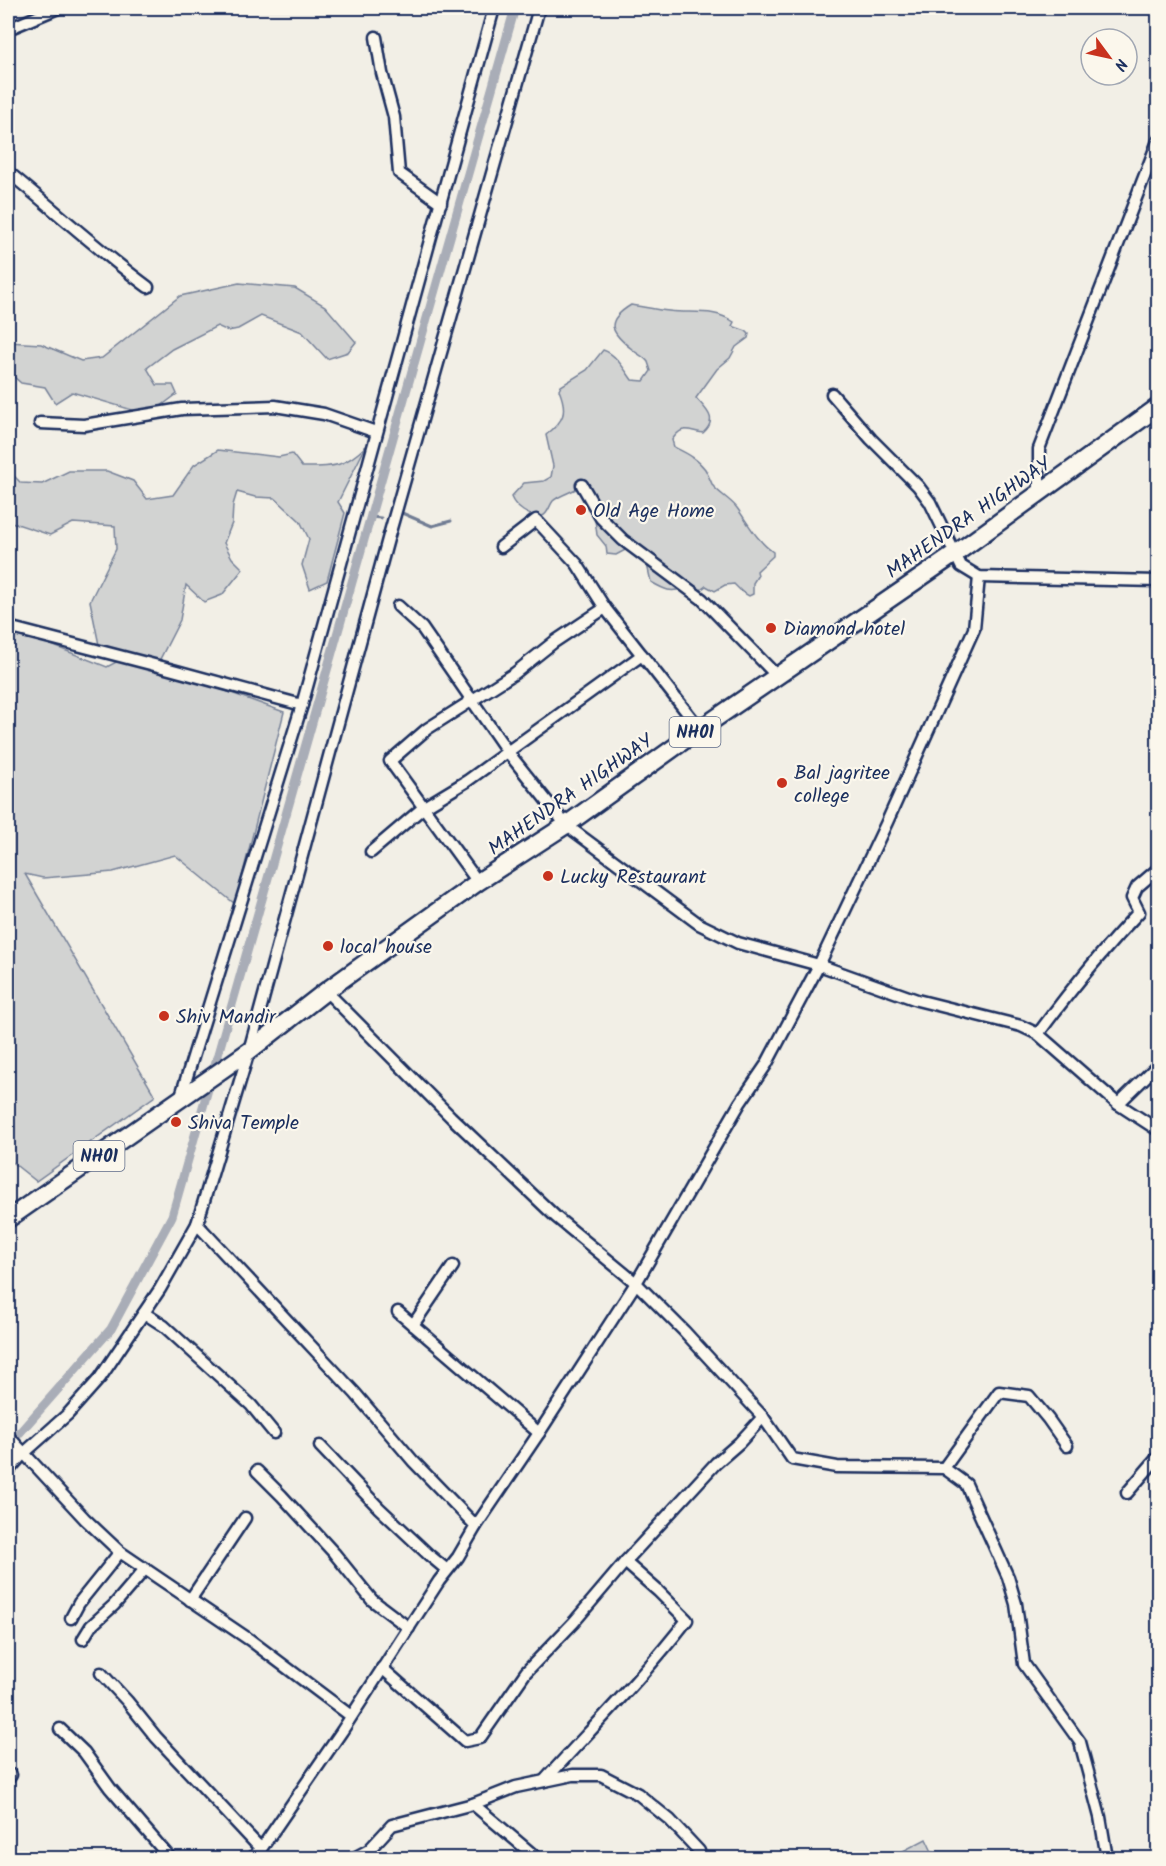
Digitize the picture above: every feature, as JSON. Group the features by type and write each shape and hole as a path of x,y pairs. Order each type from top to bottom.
{"highway":[{"name":"MAHENDRA HIGHWAY","path":"8,1220 242,1056 326,990 478,882 566,825 700,729 955,554 1158,407"}],"street":[{"path":"8,28 58,8"},
{"path":"185,1095 302,705 494,8"},
{"path":"8,1471 20,1451 68,1414 100,1377 160,1290 196,1224 214,1170 242,1056 539,8"},
{"path":"376,37 382,72 394,117 399,173 441,203"},
{"path":"1039,493 1039,449 1158,141"},
{"path":"8,172 111,260 148,287"},
{"path":"832,394 871,439 918,486 930,502 961,566 979,577 1158,581"},
{"path":"40,423 84,425 182,409 275,406 324,414 376,432"},
{"path":"582,485 601,518 623,540 702,599 777,676"},
{"path":"501,547 536,520 577,564 605,608 700,729"},
{"path":"252,1858 261,1849 351,1716 539,1433 636,1283 740,1103 766,1065 819,965 887,822 974,629 979,577"},
{"path":"398,606 422,628 507,751 566,825 699,924 738,943 819,965 917,1000 1021,1026 1038,1034 1118,1104 1158,1130"},
{"path":"478,882 390,760 427,729 472,702 605,608"},
{"path":"8,627 302,705"},
{"path":"370,852 424,807 467,781 642,655"},
{"path":"1038,1034 1073,986 1139,912 1132,898 1137,887 1158,869"},
{"path":"326,990 452,1117 556,1217 636,1283 684,1330 763,1417 792,1459 837,1467 944,1468 966,1484 1008,1577 1016,1604 1024,1664 1080,1742 1100,1817 1107,1858"},
{"path":"1118,1104 1158,1065"},
{"path":"196,1224 355,1393 413,1461 476,1526"},
{"path":"413,1326 453,1266"},
{"path":"398,1311 539,1433"},
{"path":"144,1312 164,1326 250,1405 274,1433"},
{"path":"944,1468 999,1392 1029,1396 1066,1446"},
{"path":"382,1668 465,1741 480,1738 526,1672 574,1622 716,1463 763,1417"},
{"path":"8,1436 85,1519 120,1552 250,1640 351,1716"},
{"path":"320,1446 378,1508 447,1570"},
{"path":"1127,1494 1158,1457"},
{"path":"256,1471 334,1553 372,1600 409,1628"},
{"path":"190,1600 245,1518"},
{"path":"71,1618 120,1552"},
{"path":"543,1782 642,1674 687,1620 626,1562"},
{"path":"83,1639 91,1626 114,1605 145,1569"},
{"path":"101,1673 156,1737 261,1849"},
{"path":"60,1729 84,1752 110,1788 170,1858"},
{"path":"354,1858 369,1850 392,1826 473,1804 516,1787 573,1775 601,1775 638,1794 670,1820 699,1851 700,1858"},
{"path":"473,1804 537,1858"}],"shaded area":[{"path":"239,283 295,288 325,306 356,342 348,352 327,359 302,332 261,316 238,329 228,331 217,326 172,349 147,368 157,385 173,385 177,394 149,415 72,392 55,403 45,387 21,383 14,377 8,382 8,342 41,344 81,361 102,358 180,296"},
{"path":"631,305 664,311 703,312 719,315 734,322 732,326 749,334 748,338 736,347 730,358 717,369 696,398 709,415 708,428 703,433 682,430 672,440 674,447 702,465 713,486 735,505 757,537 773,552 773,556 757,571 758,575 753,583 753,594 749,596 734,584 725,585 715,591 706,586 694,595 686,588 668,590 651,582 646,560 627,549 616,555 607,554 606,546 597,535 593,504 589,504 589,509 578,488 555,499 546,514 542,516 523,511 511,497 524,483 544,481 551,477 553,466 546,435 563,416 564,410 559,390 561,386 587,370 603,350 616,358 632,380 644,381 651,371 647,360 619,338 613,328 616,317"},
{"path":"366,446 338,502 345,513 327,581 310,589 302,565 309,539 300,521 275,498 255,497 237,492 233,505 232,523 224,543 232,558 243,569 222,595 204,602 186,585 180,620 158,663 99,645 90,601 116,549 115,526 73,523 50,535 8,521 8,470 21,483 42,484 69,471 107,471 133,481 147,499 173,495 194,465 218,450 279,457 292,454 302,467 322,467 337,465 351,459"},
{"path":"8,632 26,635 107,667 118,661 223,690 284,712 235,904 175,855 113,872 43,878 25,874 155,1096 36,1181 8,1159"},
{"path":"926,1839 935,1858 898,1858 901,1852"}],"waterway":[{"path":"8,1446 111,1329 172,1216 515,8"},
{"path":"402,513 432,526 451,521"},
{"path":"370,517 381,518"}],"place":[{"name":"Old Age Home","path":"581,510"},
{"name":"Diamond hotel","path":"771,628"},
{"name":"Bal jagritee college","path":"782,783"},
{"name":"Lucky Restaurant","path":"548,876"},
{"name":"local house","path":"328,946"},
{"name":"Shiv Mandir","path":"164,1016"},
{"name":"Shiva Temple","path":"176,1122"}]}
